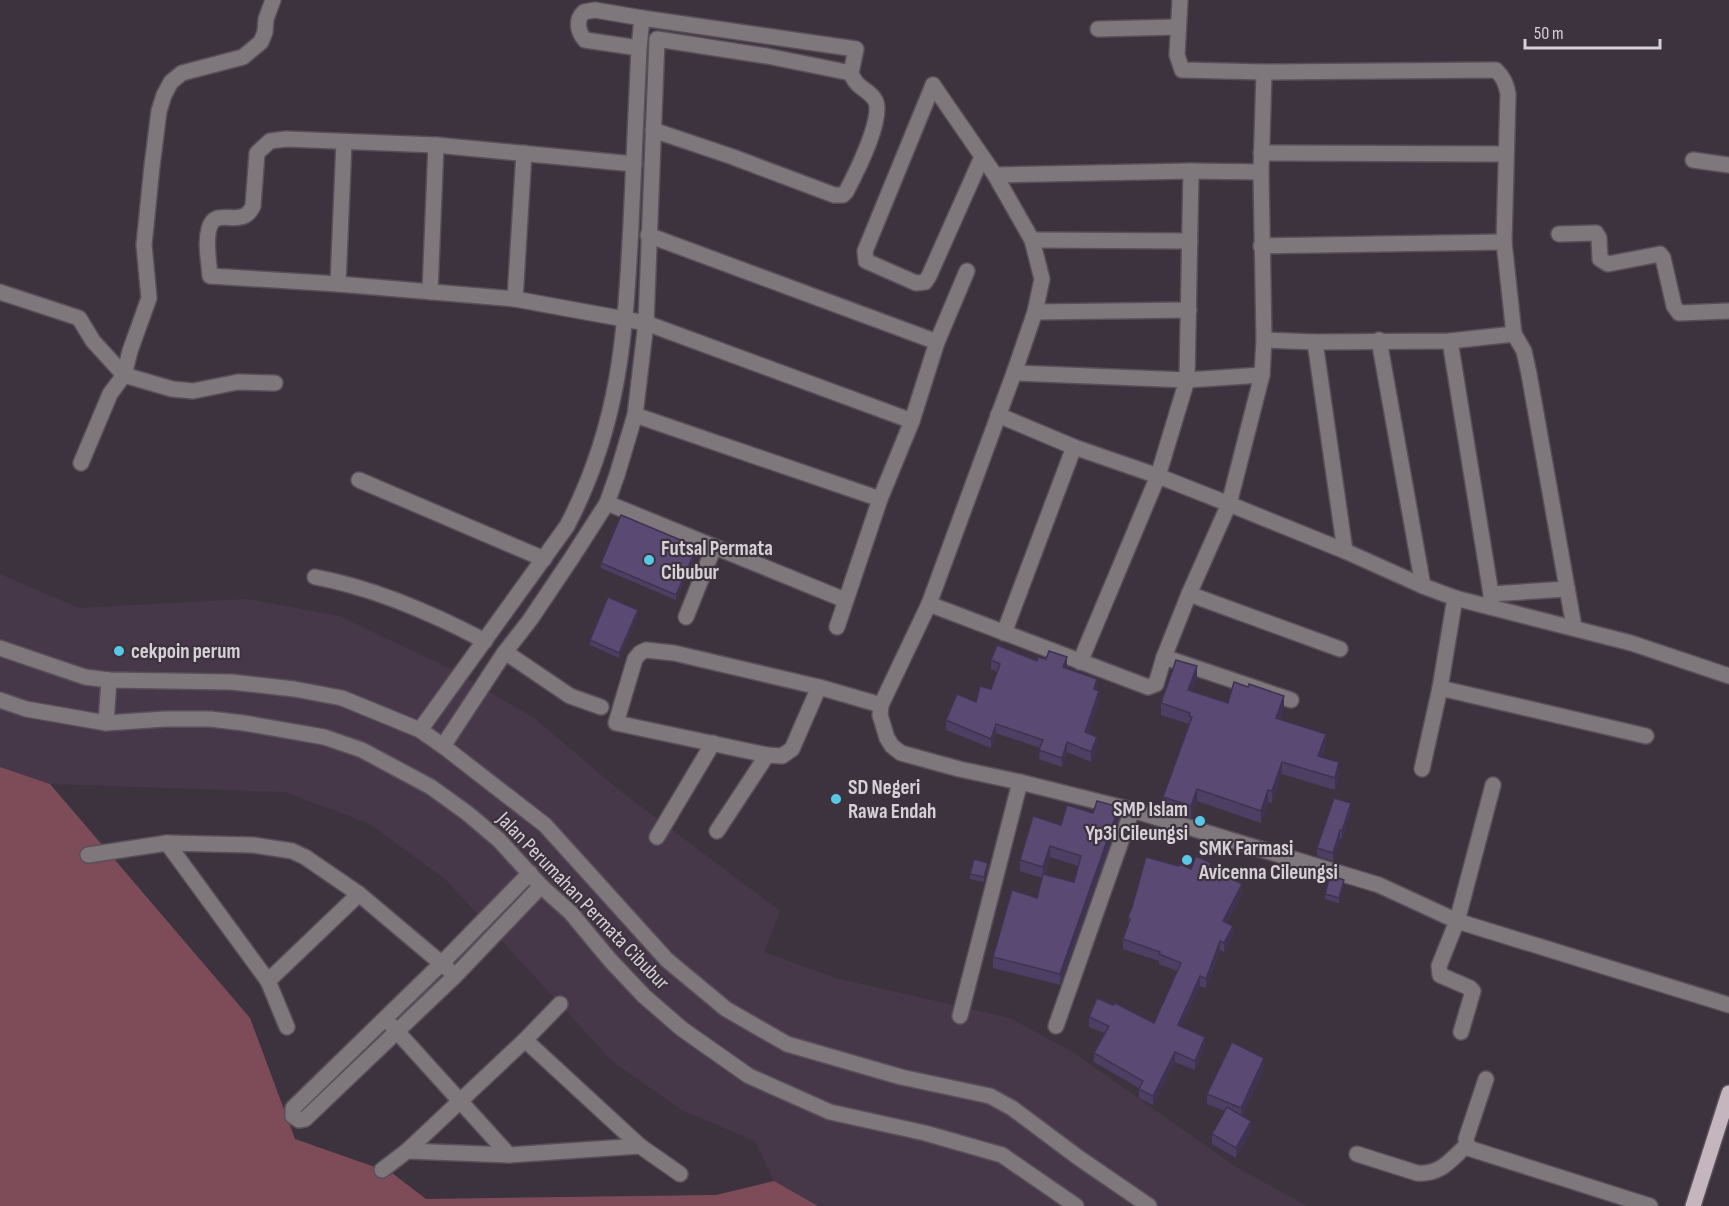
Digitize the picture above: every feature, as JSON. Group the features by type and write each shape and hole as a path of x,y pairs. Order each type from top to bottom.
{"main road":[{"path":"1693,1206 1729,1093"}],"street":[{"path":"81,463 110,394 124,375 149,298 144,245 159,111 164,95 171,82 182,74 243,57 261,42 273,0"},
{"path":"1180,0 1178,61 1182,70 1264,72 1496,70 1502,76 1508,94 1504,242 1514,334 1524,351 1529,374 1574,627"},
{"path":"653,130 733,156 834,195 843,195 859,166 872,133 877,108 876,101 857,86 851,73 856,49 596,10 584,12 579,21 579,32 585,40 639,42 657,39 767,56 851,73"},
{"path":"443,746 607,503 635,415 637,321 634,164 642,18"},
{"path":"420,730 567,526 584,493 597,457 637,321 648,235 657,39 660,20"},
{"path":"1098,29 1178,27"},
{"path":"928,604 1151,687 1157,682 1164,657 1229,504 1262,375 1264,340 1261,172 1264,72"},
{"path":"982,157 925,282 916,283 866,261 865,251 933,85 995,175 1032,240 1042,279 1035,312 1014,373 928,604 881,705 880,715 892,746 901,753 959,769 1132,810 1379,885 1457,921 1729,1005"},
{"path":"634,164 436,145 270,141 256,153 253,206 250,213 238,219 223,216 217,218 208,230 210,276 515,299 637,321 912,421"},
{"path":"338,284 344,142"},
{"path":"429,292 436,145"},
{"path":"515,299 524,153"},
{"path":"1262,153 1506,154"},
{"path":"1693,160 1729,165"},
{"path":"1080,662 1158,476 1187,380 1191,171"},
{"path":"995,175 1261,172"},
{"path":"1559,234 1596,233 1599,238 1600,260 1608,264 1660,254 1663,258 1674,306 1679,313 1729,311"},
{"path":"648,235 937,342"},
{"path":"1032,240 1190,241"},
{"path":"1262,246 1504,242"},
{"path":"837,627 880,499 912,421 937,342 967,271"},
{"path":"0,292 79,318 93,342 124,375 172,389 194,391 234,382 275,383"},
{"path":"1035,312 1190,310"},
{"path":"1264,340 1315,342 1449,340 1514,334"},
{"path":"1379,340 1424,586"},
{"path":"1449,340 1490,601"},
{"path":"1315,342 1345,551"},
{"path":"1014,373 1187,380 1262,375"},
{"path":"635,415 880,499"},
{"path":"998,415 1074,447 1229,504 1455,598 1490,601 1631,643 1729,676"},
{"path":"1004,633 1074,447"},
{"path":"359,480 544,559"},
{"path":"607,503 845,600"},
{"path":"686,617 714,547"},
{"path":"315,578 353,586 447,622 485,641"},
{"path":"1490,601 1567,589"},
{"path":"1190,594 1340,649"},
{"path":"1422,769 1440,688 1455,598"},
{"name":"Jalan Perumahan Permata Cibubur","path":"0,648 108,686 231,682 294,689 342,698 420,730 545,825 667,960 726,1008 787,1044 901,1077 990,1095 1012,1108 1149,1206"},
{"path":"819,687 792,750 783,756 767,755 616,723 635,658 640,653 655,650 819,687 881,705"},
{"path":"506,652 570,696 601,707"},
{"path":"1164,657 1290,700"},
{"path":"107,719 108,686"},
{"path":"1440,688 1646,736"},
{"name":"Jalan Perumahan Permata Cibubur","path":"0,700 26,709 107,719 222,720 292,730 324,737 352,747 431,787 467,813 499,840 541,886 571,914 644,996 682,1029 749,1076 830,1112 925,1133 1002,1155 1076,1206"},
{"path":"657,837 713,743"},
{"path":"717,831 767,755"},
{"path":"960,1016 1020,782"},
{"path":"1461,1032 1473,991 1443,977 1438,970 1443,952 1457,921 1493,785"},
{"path":"1056,1026 1132,810"},
{"path":"167,843 268,981 287,1027"},
{"path":"88,855 167,843 253,845 292,851 305,857 358,894 455,976"},
{"path":"530,873 293,1108 293,1116 299,1120 306,1119 455,976 541,886"},
{"path":"268,981 358,894"},
{"path":"382,1170 407,1151 560,1004"},
{"path":"384,1017 509,1155"},
{"path":"525,1040 640,1146 680,1174"},
{"path":"1486,1079 1466,1139 1470,1149 1650,1206"},
{"path":"1357,1154 1427,1174 1438,1171 1467,1145"},
{"path":"407,1151 509,1155 640,1146"}],"shaded area":[{"path":"0,574 79,608 247,599 339,616 451,669 534,718 619,790 780,911 764,952 835,978 1010,1018 1074,1053 1236,1167 1307,1206 818,1206 774,1181 755,1141 682,1110 613,1062 446,880 370,824 285,792 50,784 0,767"},
{"path":"0,767 50,784 250,1018 295,1139 392,1173 426,1199 716,1195 774,1181 818,1206 0,1206"}],"building":[{"name":"Futsal Permata Cibubur","path":"621,515 697,547 676,595 601,563"},
{"name":"Futsal Permata Cibubur","path":"608,597 638,610 619,653 590,640"},
{"path":"997,645 1037,661 1038,657 1046,659 1049,651 1067,657 1063,667 1097,679 1094,689 1099,691 1085,732 1097,737 1091,752 1067,742 1062,758 1039,750 1043,740 996,724 991,739 946,720 957,694 976,702 980,686 991,689 1000,664 991,660"},
{"path":"1176,660 1197,666 1188,690 1228,703 1234,682 1248,687 1249,684 1284,696 1276,718 1326,734 1318,756 1339,762 1335,778 1282,762 1272,791 1268,790 1261,811 1197,789 1191,806 1163,797 1192,717 1189,716 1190,713 1161,703"},
{"path":"1334,798 1351,803 1333,853 1317,848"},
{"path":"1097,801 1119,807 1060,974 993,957 1012,890 1037,898 1043,874 1074,882 1081,856 1050,846 1043,867 1020,860 1033,816 1061,825 1067,805 1093,813"},
{"path":"1196,856 1211,863 1209,867 1242,884 1223,921 1233,926 1224,943 1220,941 1206,979 1200,976 1178,1025 1205,1037 1195,1061 1175,1052 1153,1096 1139,1089 1143,1081 1094,1053 1109,1026 1089,1017 1097,998 1113,1005 1115,1003 1154,1023 1181,963 1159,954 1160,952 1123,939 1130,919 1128,917 1146,857 1179,866 1180,864 1191,869"},
{"path":"974,859 988,863 984,877 970,874"},
{"path":"1330,875 1344,880 1339,898 1325,894"},
{"path":"1232,1042 1264,1058 1241,1108 1207,1094"},
{"path":"1227,1107 1251,1121 1236,1148 1212,1134"}],"place":[{"name":"Futsal Permata Cibubur","path":"649,560"},
{"name":"cekpoin perum","path":"119,651"},
{"name":"SD Negeri Rawa Endah","path":"836,799"},
{"name":"SMP Islam Yp3i Cileungsi","path":"1200,821"},
{"name":"SMK Farmasi Avicenna Cileungsi","path":"1187,860"}]}
